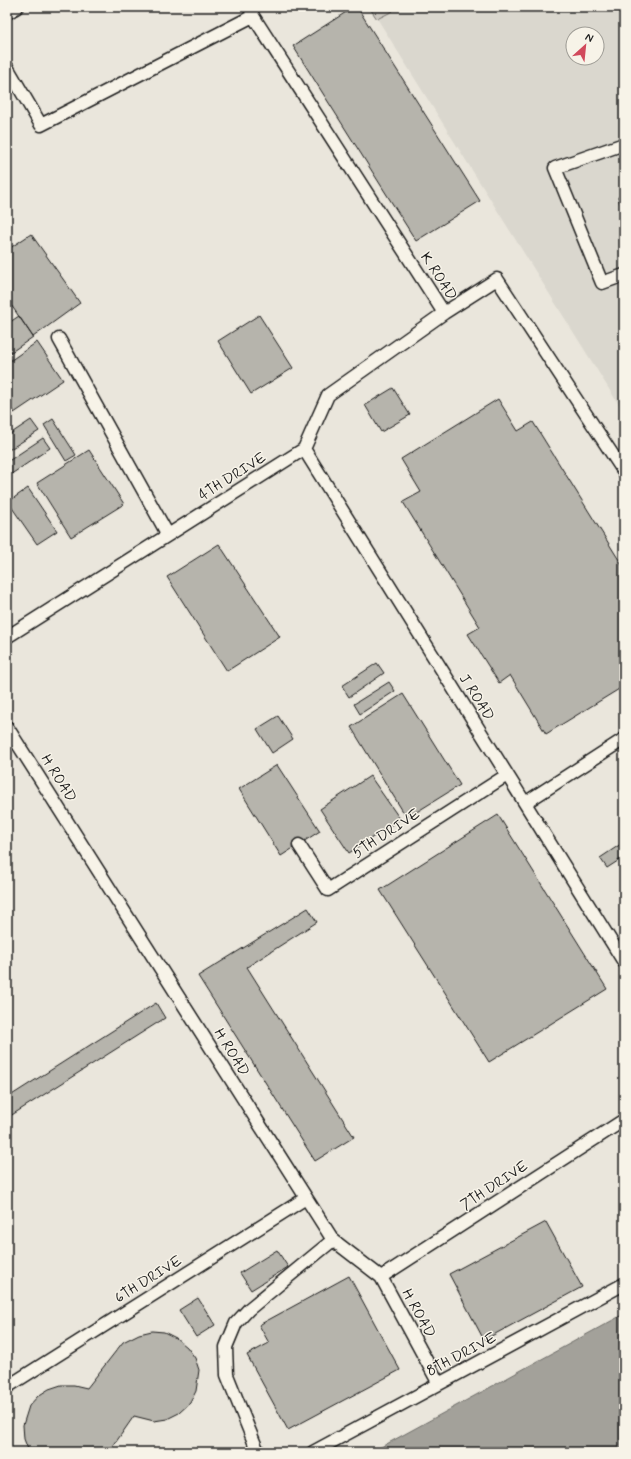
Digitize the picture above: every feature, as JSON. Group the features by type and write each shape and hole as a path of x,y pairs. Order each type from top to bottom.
{"lane":[{"path":"7,13 17,7"},
{"path":"7,67 41,125 251,12"},
{"name":"K ROAD","path":"251,12 444,314 497,279 624,472"},
{"path":"624,144 555,168 602,283 624,274"},
{"path":"304,449 328,396 444,314"},
{"path":"59,339 168,535"},
{"name":"4TH DRIVE","path":"7,637 304,449"},
{"name":"J ROAD","path":"304,449 624,962"},
{"name":"H ROAD","path":"7,726 333,1240 381,1277 439,1384"},
{"path":"526,803 624,739"},
{"name":"5TH DRIVE","path":"299,845 328,890 506,775"},
{"name":"7TH DRIVE","path":"381,1277 624,1120"},
{"name":"6TH DRIVE","path":"7,1387 306,1198"},
{"path":"258,1452 227,1375 226,1347 236,1323 249,1309 333,1240"},
{"name":"8TH DRIVE","path":"313,1452 624,1284"}],"shaded area":[{"path":"369,7 390,7 393,11 377,19"},
{"path":"370,7 624,7 624,413"},
{"path":"624,1314 624,1452 372,1452"}],"building":[{"path":"354,7 357,7 480,201 416,241 293,46"},
{"path":"624,194 624,215 618,197"},
{"path":"31,234 80,303 33,337 7,299 7,250"},
{"path":"259,315 293,368 251,394 218,341"},
{"path":"19,316 33,337 7,355 7,324"},
{"path":"37,342 63,380 14,413 7,402 7,363"},
{"path":"393,388 410,415 381,432 365,405"},
{"path":"498,399 518,431 533,422 624,568 624,686 546,734 510,675 499,683 468,634 480,627 403,502 421,492 401,459"},
{"path":"53,419 76,455 66,461 44,425"},
{"path":"31,420 39,431 7,451 7,436"},
{"path":"43,438 50,448 7,477 7,462"},
{"path":"89,450 124,504 71,537 37,483"},
{"path":"28,488 57,531 37,544 8,502"},
{"path":"219,544 280,637 227,671 167,577"},
{"path":"377,663 384,673 349,697 342,686"},
{"path":"389,682 395,691 360,714 354,704"},
{"path":"403,694 460,785 407,818 351,727"},
{"path":"278,716 293,739 272,753 257,729"},
{"path":"277,765 320,831 281,856 239,789"},
{"path":"370,776 400,819 349,853 320,809"},
{"path":"498,815 607,989 489,1062 380,890"},
{"path":"624,842 624,857 607,868 600,858"},
{"path":"308,908 317,922 247,967 354,1137 315,1161 198,976"},
{"path":"156,1003 165,1018 7,1118 7,1098"},
{"path":"546,1222 582,1287 484,1340 449,1274"},
{"path":"277,1250 288,1267 251,1290 240,1273"},
{"path":"349,1276 400,1370 288,1430 247,1355 269,1343 259,1325"},
{"path":"198,1298 215,1325 196,1337 179,1310"},
{"path":"152,1331 164,1332 176,1338 187,1347 195,1358 199,1370 196,1391 190,1403 179,1413 167,1419 154,1421 134,1416 109,1452 29,1452 24,1439 23,1425 29,1406 38,1396 49,1389 61,1385 74,1385 87,1388 123,1342 139,1334"}]}
